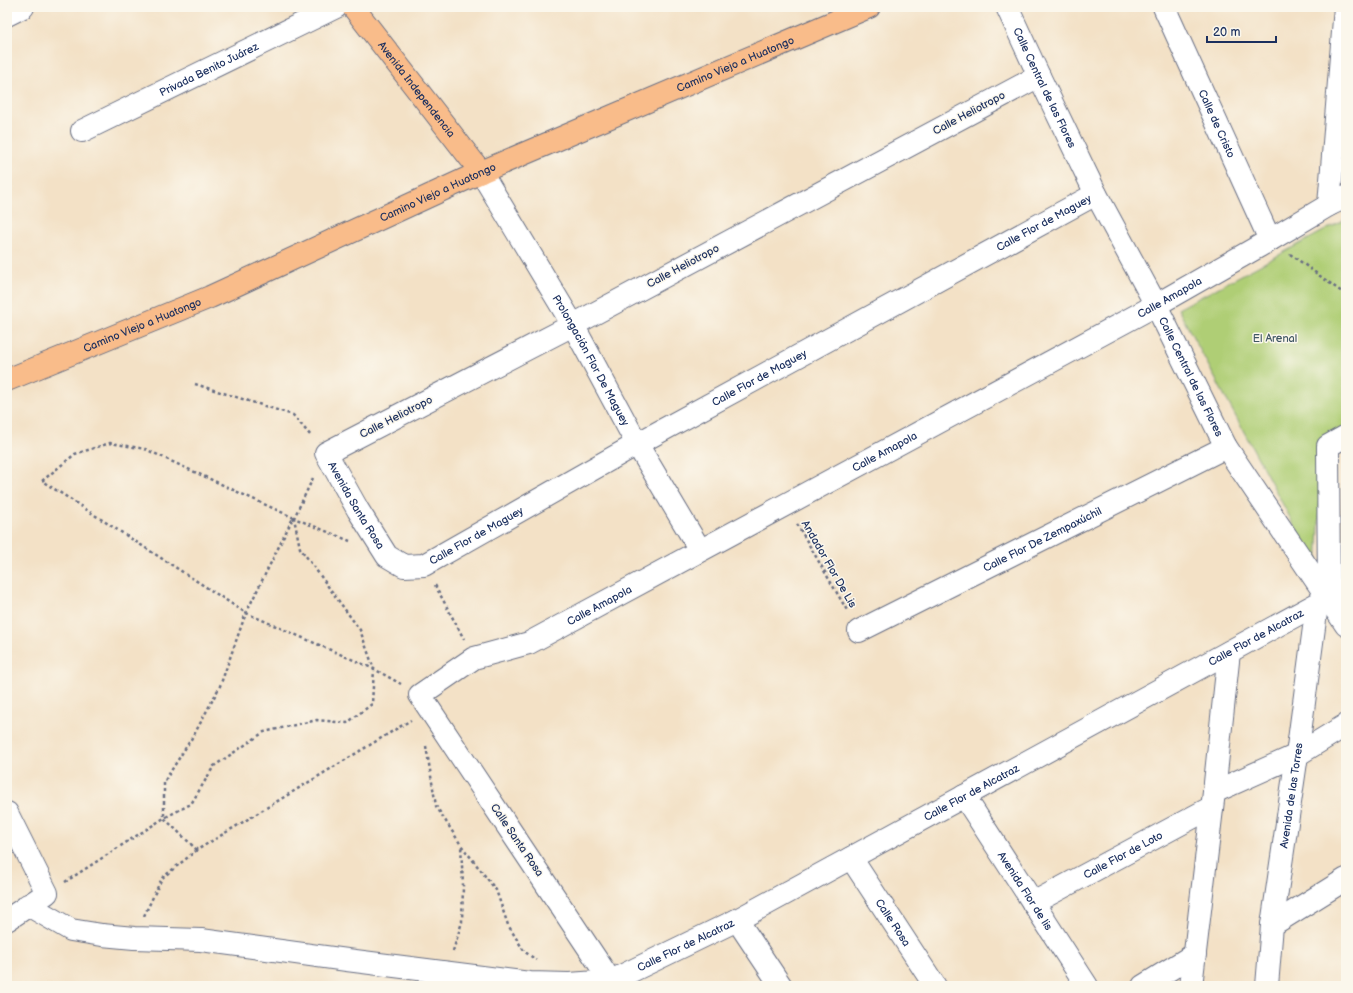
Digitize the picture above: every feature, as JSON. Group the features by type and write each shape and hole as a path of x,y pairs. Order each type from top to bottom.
{"main road":[{"name":"Avenida Independencia","path":"353,7 481,172"},
{"name":"Camino Viejo a Huatongo","path":"7,380 210,297 481,172 869,7"}],"street":[{"path":"7,15 23,7"},
{"name":"Privada Benito Juárez","path":"82,131 336,7"},
{"name":"Calle Central de las Flores","path":"1008,7 1039,76 1096,194 1156,305 1226,447 1331,597 1346,625"},
{"name":"Calle de Cristo","path":"1164,7 1270,240"},
{"path":"1337,201 1345,7"},
{"name":"Calle Heliotropo","path":"326,453 573,325 1039,76"},
{"name":"Prolongación Flor De Maguey","path":"481,172 573,325 637,444 700,550"},
{"name":"Calle Flor de Maguey","path":"424,566 637,444 1096,194"},
{"name":"Calle Amapola","path":"420,694 474,658 529,643 1156,305 1337,201"},
{"name":"Avenida de las Torres","path":"1267,986 1272,925 1297,755 1331,597 1337,441"},
{"name":"Calle Flor De Zempaxúchil","path":"859,631 1226,447"},
{"name":"Avenida Santa Rosa","path":"326,453 358,510 387,556 404,566 424,566"},
{"name":"Calle Flor de Alcatraz","path":"613,983 737,920 1331,597"},
{"path":"1190,986 1213,800 1229,652"},
{"name":"Calle Santa Rosa","path":"420,694 613,983"},
{"name":"Calle Flor de Loto","path":"1033,903 1213,800 1297,755 1346,725"},
{"name":"Avenida Flor de lis","path":"964,796 1087,986"},
{"path":"7,813 47,893 7,920"},
{"name":"Calle Rosa","path":"852,858 935,986"},
{"path":"1272,925 1346,879"},
{"path":"28,905 70,930 102,935 134,938 201,940 530,983 613,983"},
{"path":"737,920 780,986"},
{"path":"1143,986 1195,954"}],"path":[{"path":"1270,240 1346,295"},
{"path":"195,384 293,415 326,453 246,613 220,686 195,734 164,782 164,818 197,850"},
{"path":"134,938 162,878 197,850 406,724 422,712 420,694 374,669 246,613 42,481 75,454 110,443 145,449 294,518 351,541"},
{"name":"Andador Flor De Lis","path":"785,505 859,631"},
{"path":"47,893 164,818 191,804 214,766 264,732 317,720 348,723 372,704 374,669 360,630 300,548 294,518"},
{"path":"424,566 474,658"},
{"path":"425,743 436,806 461,845 496,890 508,925 524,951 541,964"},
{"path":"447,973 462,922 463,886 461,845"}],"green space":[{"name":"El Arenal","path":"1346,219 1346,428 1323,441 1317,568 1178,309"}]}
